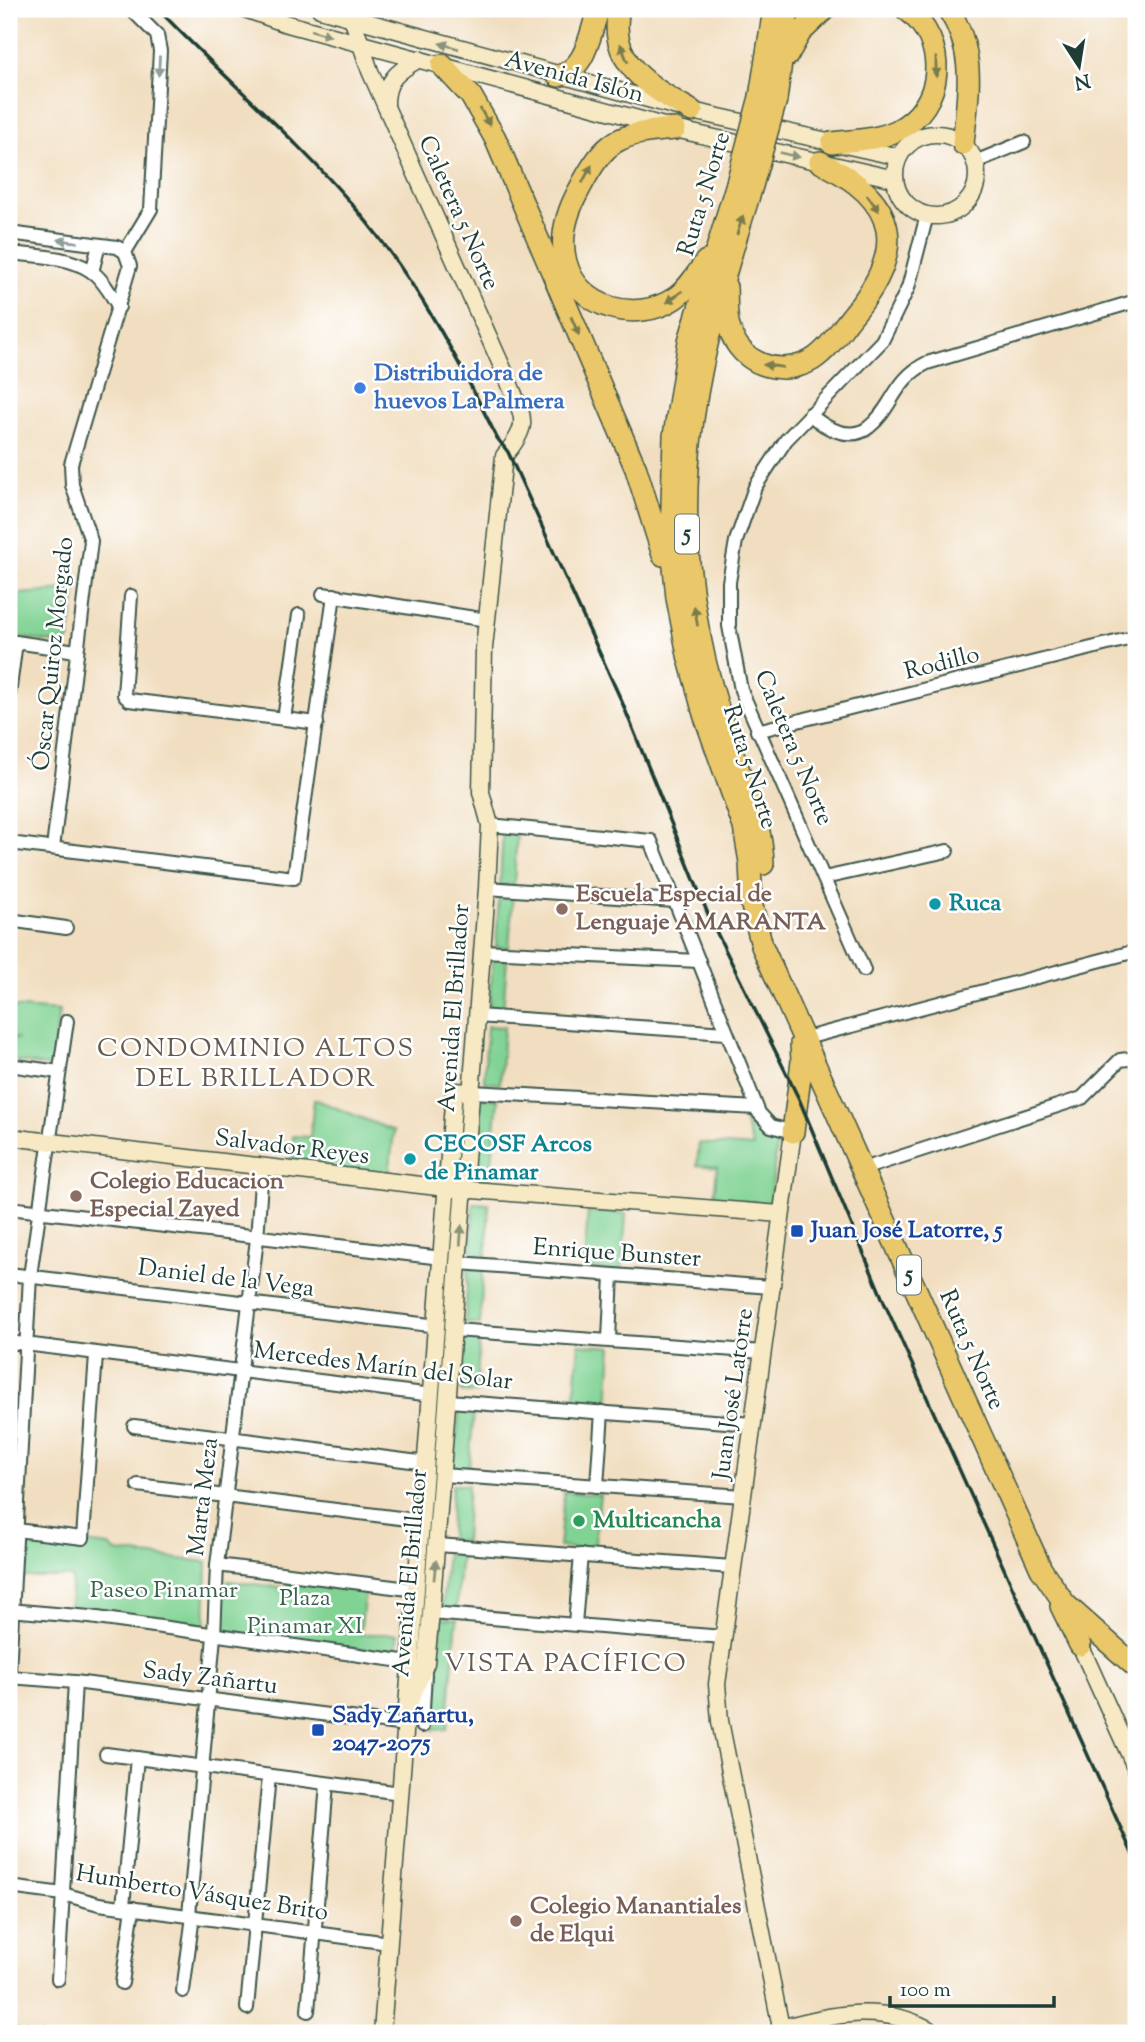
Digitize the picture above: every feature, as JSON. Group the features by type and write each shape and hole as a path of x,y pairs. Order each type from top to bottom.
{"highway":[{"path":"558,76 572,70 582,59 599,9"},
{"path":"620,9 618,38 630,67 645,83 692,111"},
{"path":"757,9 776,60 825,9"},
{"name":"Ruta 5 Norte","path":"774,9 776,60"},
{"name":"Ruta 5 Norte","path":"788,9 727,264 703,351 692,407 687,485 690,572 708,676 758,822 768,937 825,1089 1049,1582 1073,1611 1136,1667"},
{"path":"832,143 876,138 895,132 912,120 926,104 936,77 935,51 925,28 906,9"},
{"path":"948,9 965,44 970,71 963,144"},
{"path":"442,65 465,88 488,122 603,391 648,502 682,628"},
{"path":"676,129 625,137 598,155 566,219 564,252 569,272 580,289 604,305 623,311 647,310 666,303 680,293 717,245"},
{"path":"727,264 729,326 737,346 749,358 773,368 790,368 807,362 825,349 876,285 886,261 888,241 882,215 867,194 842,173 820,162"},
{"name":"Ruta 5 Norte","path":"744,184 717,245 689,341 674,436 671,537 682,628 704,714 744,827 758,933 869,1167 1056,1579 1083,1612 1136,1653"},
{"path":"793,1132 805,1036"},
{"path":"799,1099 808,1091 825,1089"},
{"path":"1049,1582 1080,1645"}],"street":[{"path":"9,233 99,245 125,252 149,217 159,41 131,9"},
{"name":"Avenida Islón","path":"246,9 280,16 359,44 676,129 895,180"},
{"name":"Avenida Islón","path":"320,9 350,13 558,76 692,111 899,157"},
{"name":"Caletera 5 Norte","path":"350,13 359,44 386,109 508,380 523,426"},
{"path":"386,109 386,95 393,77 419,59"},
{"path":"928,135 946,135 963,144 975,162 977,181 970,199 955,211 927,215 905,202 895,180 899,157 911,142 928,135"},
{"path":"975,162 1024,142"},
{"name":"Caletera 5 Norte","path":"864,970 757,732 741,690 732,648 728,604 732,561 741,521 755,487 786,440 867,360 894,320 908,288 927,215"},
{"path":"92,272 99,245"},
{"name":"Óscar Quiroz Morgado","path":"53,848 91,541 72,485 71,464 130,273 125,252"},
{"path":"9,253 71,262 92,272 119,307"},
{"path":"810,414 824,426 839,432 868,429 901,382 917,368 1136,301"},
{"name":"Avenida El Brillador","path":"382,2033 405,1719 431,1613 438,1545 472,1092 490,825 481,792 487,620 504,456 516,444 523,426"},
{"path":"9,843 294,878 317,723 329,594 487,620"},
{"path":"131,596 124,695 129,699 317,723"},
{"path":"284,719 299,615"},
{"name":"Rodillo","path":"757,732 1136,637"},
{"path":"9,695 12,641 76,651"},
{"path":"490,825 651,841 756,1108 771,1126 793,1132"},
{"path":"824,878 947,851"},
{"path":"487,888 675,901"},
{"path":"9,920 66,928"},
{"path":"805,1036 1136,950"},
{"path":"482,951 699,961"},
{"path":"477,1016 726,1032"},
{"path":"9,1675 15,1413 25,1343 30,1276 67,1021"},
{"path":"869,1167 1082,1098 1120,1060 1136,1058"},
{"path":"9,1065 59,1072"},
{"name":"Avenida El Brillador","path":"422,1726 416,1590 438,1326 446,1188 454,1091 472,1092"},
{"path":"472,1092 756,1108"},
{"name":"Juan José Latorre","path":"781,2031 720,1721 717,1685 793,1132"},
{"name":"Salvador Reyes","path":"9,1136 464,1190 780,1214"},
{"name":"Marta Meza","path":"183,1991 214,1636 217,1566 257,1239 262,1168"},
{"path":"9,1208 257,1239 442,1258"},
{"name":"Enrique Bunster","path":"459,1263 771,1287"},
{"name":"Daniel de la Vega","path":"9,1274 438,1326"},
{"path":"608,1339 612,1275"},
{"path":"454,1330 763,1352"},
{"name":"Mercedes Marín del Solar","path":"9,1342 432,1395 449,1401 754,1424"},
{"path":"13,1539 82,1538 96,1355"},
{"path":"597,1486 602,1412"},
{"path":"134,1426 426,1462"},
{"path":"442,1475 743,1496"},
{"path":"138,1485 423,1521"},
{"path":"438,1545 732,1567"},
{"path":"575,1624 581,1555"},
{"path":"217,1566 416,1590"},
{"path":"10,1610 90,1618 418,1662"},
{"path":"431,1613 723,1637"},
{"path":"1080,1645 1136,1769"},
{"name":"Sady Zañartu","path":"9,1675 208,1700 405,1719"},
{"path":"58,1979 75,1682"},
{"path":"106,1754 401,1793"},
{"path":"122,1983 137,1758"},
{"path":"247,2008 269,1776"},
{"path":"308,2011 327,1784"},
{"name":"Humberto Vásquez Brito","path":"9,1887 128,1907 389,1943"},
{"path":"773,1992 793,2013 820,2018"},
{"path":"781,2031 820,2018 848,2013 876,2013 904,2019 934,2033"},
{"path":"804,2033 820,2018"},
{"path":"9,2028 50,2033"}],"green space":[{"path":"76,589 69,640 63,644 9,636 9,595"},
{"path":"503,829 517,830 514,886 500,885"},
{"path":"499,891 513,892 509,948 496,947"},
{"path":"493,956 507,957 503,1013 489,1012"},
{"path":"9,1007 59,1011 52,1067 9,1060 9,1038 18,1039 9,1037"},
{"path":"487,1026 504,1027 500,1084 484,1082"},
{"path":"480,1098 498,1099 490,1182 476,1180"},
{"path":"314,1099 394,1131 389,1175 290,1165 293,1136 310,1137"},
{"path":"743,1118 764,1135 777,1140 770,1204 714,1199 717,1167 697,1165 699,1143 753,1147"},
{"path":"473,1203 489,1204 486,1259 471,1258"},
{"path":"588,1211 626,1214 622,1271 584,1268"},
{"path":"468,1268 483,1269 480,1324 465,1323"},
{"path":"464,1337 479,1338 477,1393 461,1392"},
{"path":"579,1344 612,1347 608,1406 574,1403"},
{"path":"459,1411 474,1412 468,1475 453,1473"},
{"path":"452,1485 468,1485 465,1541 450,1540"},
{"name":"Multicancha","path":"564,1492 600,1495 594,1550 559,1547"},
{"name":"Paseo Pinamar","path":"25,1536 109,1546 116,1552 207,1562 205,1628 70,1608 72,1577 23,1577"},
{"path":"447,1551 461,1552 456,1611 442,1610"},
{"name":"Plaza Pinamar XI","path":"228,1581 288,1588 290,1581 365,1591 360,1634 397,1634 397,1654 221,1632 224,1585"},
{"path":"442,1618 457,1619 447,1729 433,1730"}],"railway":[{"path":"158,9 284,132 333,183 377,235 434,319 497,438 508,452 622,702 710,919 799,1099 884,1302 1136,1862"}],"place":[{"name":"Distribuidora de huevos La Palmera","path":"360,388"},
{"name":"Ruca","path":"935,904"},
{"name":"Escuela Especial de Lenguaje AMARANTA","path":"562,909"},
{"name":"CECOSF Arcos de Pinamar","path":"410,1159"},
{"name":"Colegio Educacion Especial Zayed","path":"76,1196"},
{"name":"Juan José Latorre, 5","path":"797,1231"},
{"name":"Multicancha","path":"579,1521"},
{"name":"Sady Zañartu, 2047-2075","path":"318,1730"},
{"name":"Colegio Manantiales de Elqui","path":"516,1921"}],"district":[{"name":"CONDOMINIO ALTOS DEL BRILLADOR","path":"256,1064"},
{"name":"VISTA PACÍFICO","path":"566,1664"}]}
